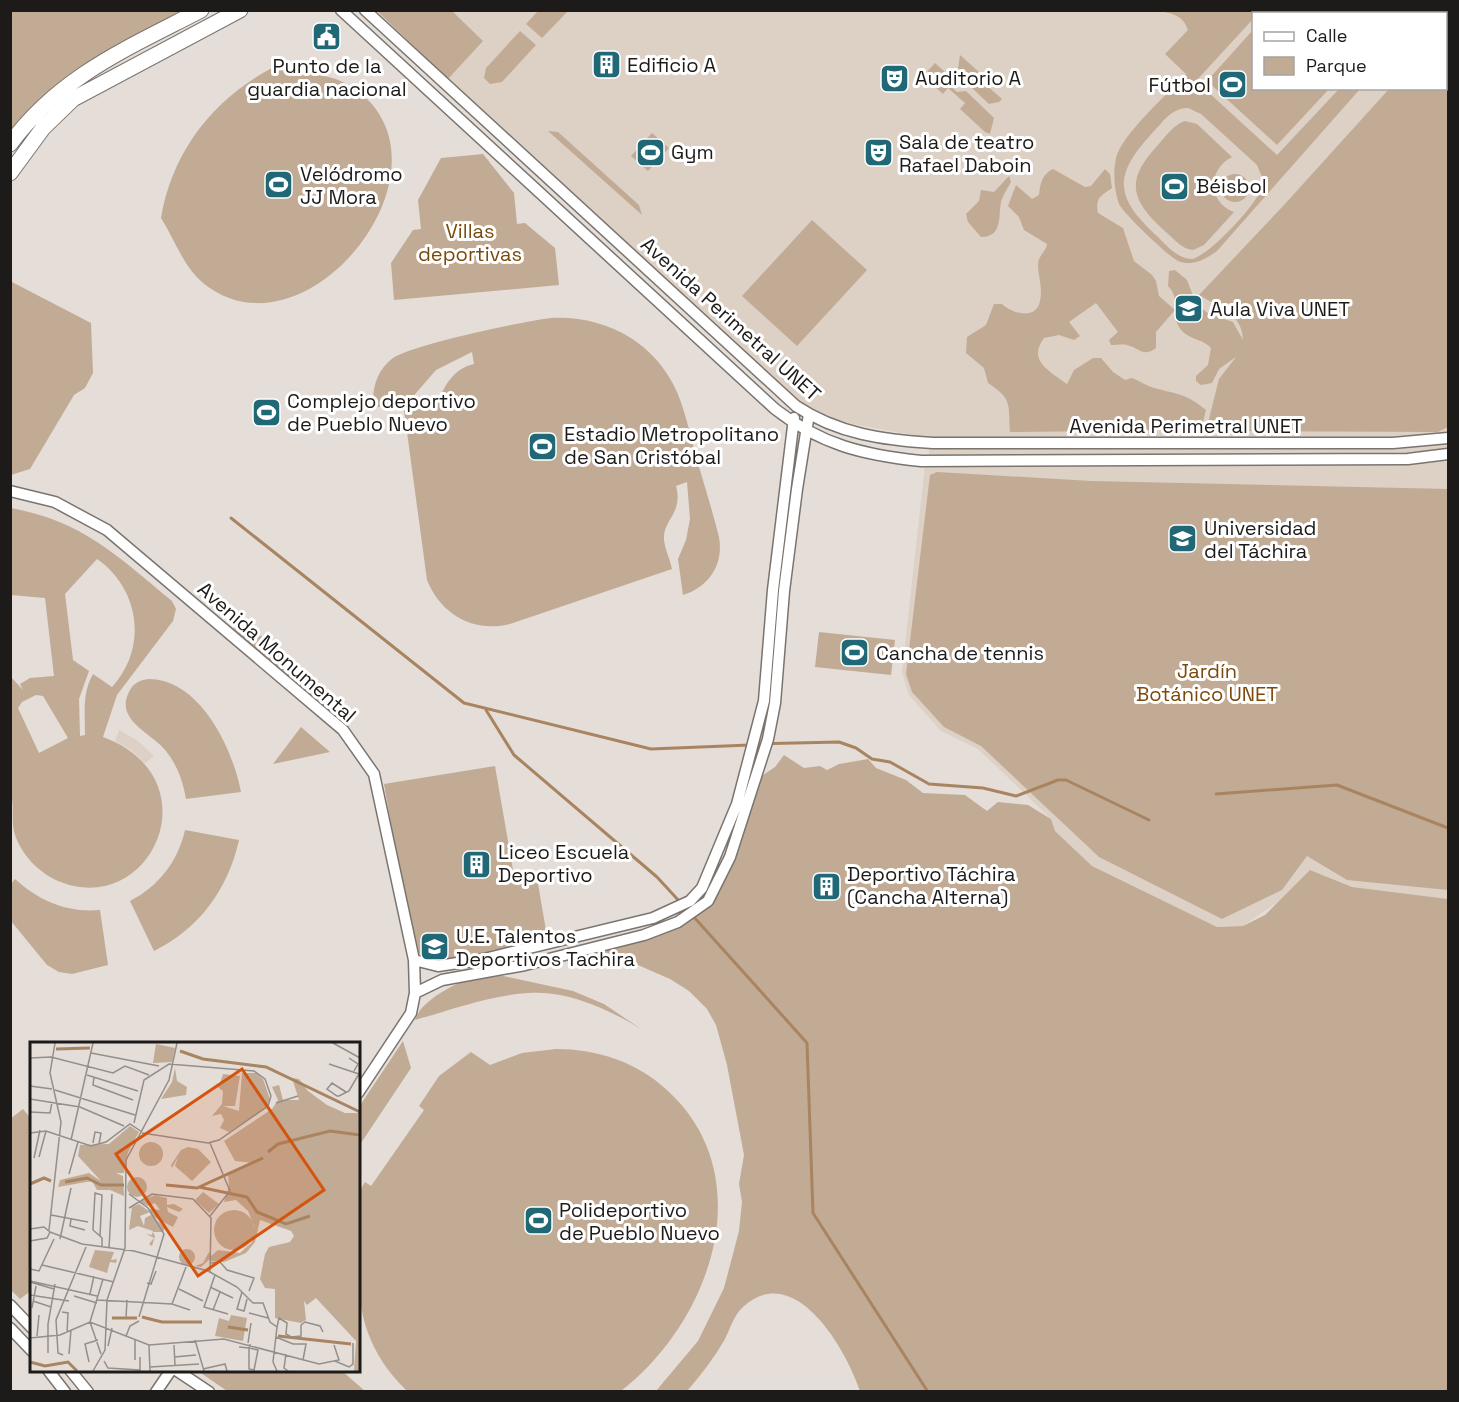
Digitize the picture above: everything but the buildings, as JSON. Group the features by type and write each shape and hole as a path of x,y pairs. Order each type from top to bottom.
{"street":[{"path":"10,144 29,118 69,84 201,10"},
{"path":"10,173 43,128 73,99 240,10"},
{"path":"341,10 793,423 806,432 842,447 882,457 921,460 1408,459 1449,454"},
{"name":"Avenida Perimetral UNET","path":"365,10 796,406 809,414 855,433 891,440 933,443 1382,443 1449,438"},
{"path":"449,108 459,97"},
{"path":"465,123 475,112"},
{"path":"415,993 442,980 644,935 685,918 694,905 711,871 769,702 773,590 796,406"},
{"path":"414,960 438,966 484,959 653,918 677,908 708,901 721,878 757,779 809,414"},
{"name":"Avenida Monumental","path":"10,491 55,502 107,530 343,730 374,774 414,960 415,993 411,1013 360,1090"},
{"path":"549,943 552,957"},
{"path":"10,1305 30,1326"},
{"path":"10,1328 30,1349"},
{"path":"49,1372 65,1392"},
{"path":"71,1372 88,1392"},
{"path":"156,1392 170,1372"},
{"path":"178,1372 209,1392"}],"shaded area":[{"name":"Universidad del Táchira","path":"1424,10 1427,12 1252,12 1252,90 1447,90 1447,25 1448,899 1352,887 1310,870 1283,898 1243,926 1217,927 1092,866 1055,831 1051,819 978,749 941,731 909,695 902,672 926,457 929,457 929,438 836,421 797,401 462,92 379,11"},
{"path":"119,730 138,741 154,756 145,763 131,750 115,741"}],"green space":[{"path":"539,10 568,11 542,38 526,24"},
{"path":"11,11 185,11 115,49 69,78 48,94 11,132"},
{"path":"377,11 452,11 483,41 448,79"},
{"path":"1158,11 1261,11 1252,12 1252,20 1196,81 1277,155 1338,90 1359,90 1217,251 1194,263 1178,261 1147,234 1119,204 1115,187 1115,164 1120,148 1146,114 1186,74 1165,54 1188,30 1180,18","holes":["1183,108 1201,114 1257,165 1264,182 1254,201 1222,238 1200,256 1192,259 1182,257 1173,251 1143,222 1132,209 1126,196 1124,184 1132,159 1166,118"]},
{"path":"520,31 536,45 502,82 490,84 484,78 486,68"},
{"name":"Fútbol","path":"1252,31 1252,90 1328,90 1277,145 1207,81"},
{"path":"1447,37 1448,427 1438,432 1206,431 1219,379 1236,357 1219,369 1212,383 1201,385 1196,381 1196,376 1208,365 1211,348 1186,334 1179,327 1174,296 1168,286 1169,271 1175,270 1187,280 1196,304 1209,314 1233,322 1243,340 1239,323 1234,317 1199,295 1388,90 1447,90"},
{"path":"960,55 979,72 976,76 1002,99 999,102 989,104 971,87 971,82 958,69"},
{"path":"935,63 945,72 946,82 957,92 966,91 994,118 990,134 960,109 965,103 948,88 943,94 923,76"},
{"name":"Velódromo JJ Mora","path":"272,68 325,76 355,89 384,123 392,164 382,206 358,246 325,279 286,299 244,302 203,283 196,276 161,218 175,171 198,130 231,95"},
{"name":"Béisbol","path":"1185,121 1197,124 1232,157 1218,169 1214,185 1219,201 1234,212 1204,245 1193,250 1179,244 1155,222 1146,211 1136,191 1136,181 1147,158 1170,131"},
{"path":"548,131 558,132 639,205 642,215"},
{"name":"Gym","path":"652,133 669,148 648,171 631,156"},
{"name":"Villas deportivas","path":"483,154 514,193 517,224 525,223 555,248 559,285 394,300 391,263 413,230 421,229 418,200 441,158"},
{"path":"1053,169 1085,187 1091,186 1105,169 1110,174 1112,188 1098,200 1098,213 1123,228 1134,261 1152,275 1156,281 1159,296 1175,310 1156,332 1156,348 1145,352 1127,345 1111,345 1109,340 1118,332 1096,303 1069,322 1080,336 1074,340 1059,335 1044,338 1039,346 1039,359 1048,370 1067,384 1074,370 1093,358 1101,358 1113,372 1125,380 1132,378 1151,387 1182,395 1206,410 1201,430 1010,432 1008,403 1002,394 988,383 984,368 966,353 967,337 986,325 994,304 1002,304 1011,310 1023,313 1034,311 1038,307 1041,292 1038,261 1047,244 1024,230 1019,217 1008,206 1016,185 1032,199 1039,195 1042,180"},
{"path":"1235,174 1245,178 1249,188 1245,198 1235,202 1225,198 1221,188 1225,178"},
{"path":"1009,176 1011,182 1002,199 997,228 989,236 981,237 968,222 966,214 979,201 981,190 994,192"},
{"path":"812,220 867,270 797,346 742,296"},
{"path":"10,281 91,323 93,373 85,388 74,395 30,469 11,475"},
{"name":"Estadio Metropolitano de San Cristóbal","path":"551,318 590,321 626,335 656,359 667,374 677,392 687,422 719,537 719,556 713,573 707,580 683,595 678,559 686,540 690,519 687,482 676,486 678,495 676,509 665,530 664,540 672,569 510,624 484,626 450,612 433,592 427,580 404,410 438,402 456,373 474,364 472,352 436,370 410,400 374,408 374,387 387,363 404,353 469,334"},
{"name":"Jardín Botánico UNET","path":"937,472 1091,481 1448,489 1448,890 1347,880 1307,856 1282,890 1222,919 1099,857 981,746 944,727 912,692 906,674 930,475"},
{"path":"11,508 59,522 98,542 172,601 176,609 173,621 117,695 103,737 137,757 156,782 163,811 157,839 143,863 120,881 91,888 58,881 44,873 32,862 15,835 9,770 11,677 23,690 20,684 30,678 54,676 45,598 11,595","holes":["97,559 123,586 134,620 134,637 131,655 123,672 112,687 93,674 89,681 86,696 85,735 80,736 79,699 89,671 73,660 65,594","36,695 43,696 68,738 39,753 18,708 22,702"]},
{"path":"223,627 255,631 325,689 336,722"},
{"name":"Cancha de tennis","path":"819,632 895,640 891,675 815,667"},
{"path":"149,679 167,682 184,691 198,703 222,737 241,792 186,799 179,774 170,756 131,719 127,712 128,694 134,685"},
{"path":"301,727 330,752 273,764"},
{"path":"784,755 804,768 820,766 827,770 839,764 868,759 876,768 906,780 923,793 965,795 987,811 998,802 1028,805 1051,819 1055,831 1092,866 1217,927 1243,926 1265,915 1310,870 1352,887 1448,899 1448,1391 860,1391 844,1354 831,1334 816,1316 799,1302 781,1294 762,1295 740,1310 716,1353 687,1391 656,1391 698,1341 724,1288 739,1231 742,1202 739,1184 744,1155 727,1065 716,1025 707,1009 689,991 670,979 631,962 600,955 592,949 644,935 708,901 757,779 775,767"},
{"path":"495,766 514,876 536,872 549,948 428,962 417,951 401,883 384,784"},
{"path":"185,830 239,840 228,875 210,905 185,931 154,951 130,901 150,888 166,872 178,852"},
{"path":"15,879 34,894 54,904 77,910 100,910 108,965 72,974 59,972 47,965 11,921 11,884"},
{"path":"485,972 573,991 604,1004 641,1029 587,1002 543,993 514,994 415,1020 426,1004 445,990"},
{"path":"403,1041 411,1068 360,1144 360,1106"},
{"name":"Polideportivo de Pueblo Nuevo","path":"556,1049 572,1050 587,1051 616,1059 656,1081 668,1091 697,1126 713,1165 718,1206 713,1248 700,1289 679,1327 652,1362 621,1391 407,1391 387,1369 374,1346 365,1323 360,1299 360,1190 365,1182 371,1186 424,1110 419,1106 439,1076 471,1052 490,1065 522,1053"},
{"path":"23,1109 30,1118 30,1292 20,1299 10,1289 10,1119"},
{"path":"199,1372 343,1372 365,1391 227,1391"}],"waterway":[{"path":"231,518 464,703 651,749 750,745"},
{"path":"486,710 514,755 657,877 680,902"},
{"path":"756,744 839,742 856,748 872,759 890,762 929,784 983,788 1016,796 1058,780 1066,780 1149,820"},
{"path":"1216,794 1337,785 1448,828"},
{"path":"693,916 807,1043 813,1213 928,1392"}],"place":[{"name":"Punto de la guardia nacional","path":"327,36"},
{"name":"Edificio A","path":"606,65"},
{"name":"Auditorio A","path":"894,78"},
{"name":"Fútbol","path":"1232,85"},
{"name":"Gym","path":"650,152"},
{"name":"Sala de teatro Rafael Daboin","path":"878,153"},
{"name":"Velódromo JJ Mora","path":"279,185"},
{"name":"Béisbol","path":"1175,186"},
{"name":"Aula Viva UNET","path":"1189,309"},
{"name":"Complejo deportivo de Pueblo Nuevo","path":"266,413"},
{"name":"Estadio Metropolitano de San Cristóbal","path":"543,446"},
{"name":"Universidad del Táchira","path":"1183,539"},
{"name":"Cancha de tennis","path":"855,653"},
{"name":"Liceo Escuela Deportivo","path":"477,864"},
{"name":"Deportivo Táchira (Cancha Alterna)","path":"826,886"},
{"name":"U.E. Talentos Deportivos Tachira","path":"435,947"},
{"name":"Polideportivo de Pueblo Nuevo","path":"538,1221"}]}
